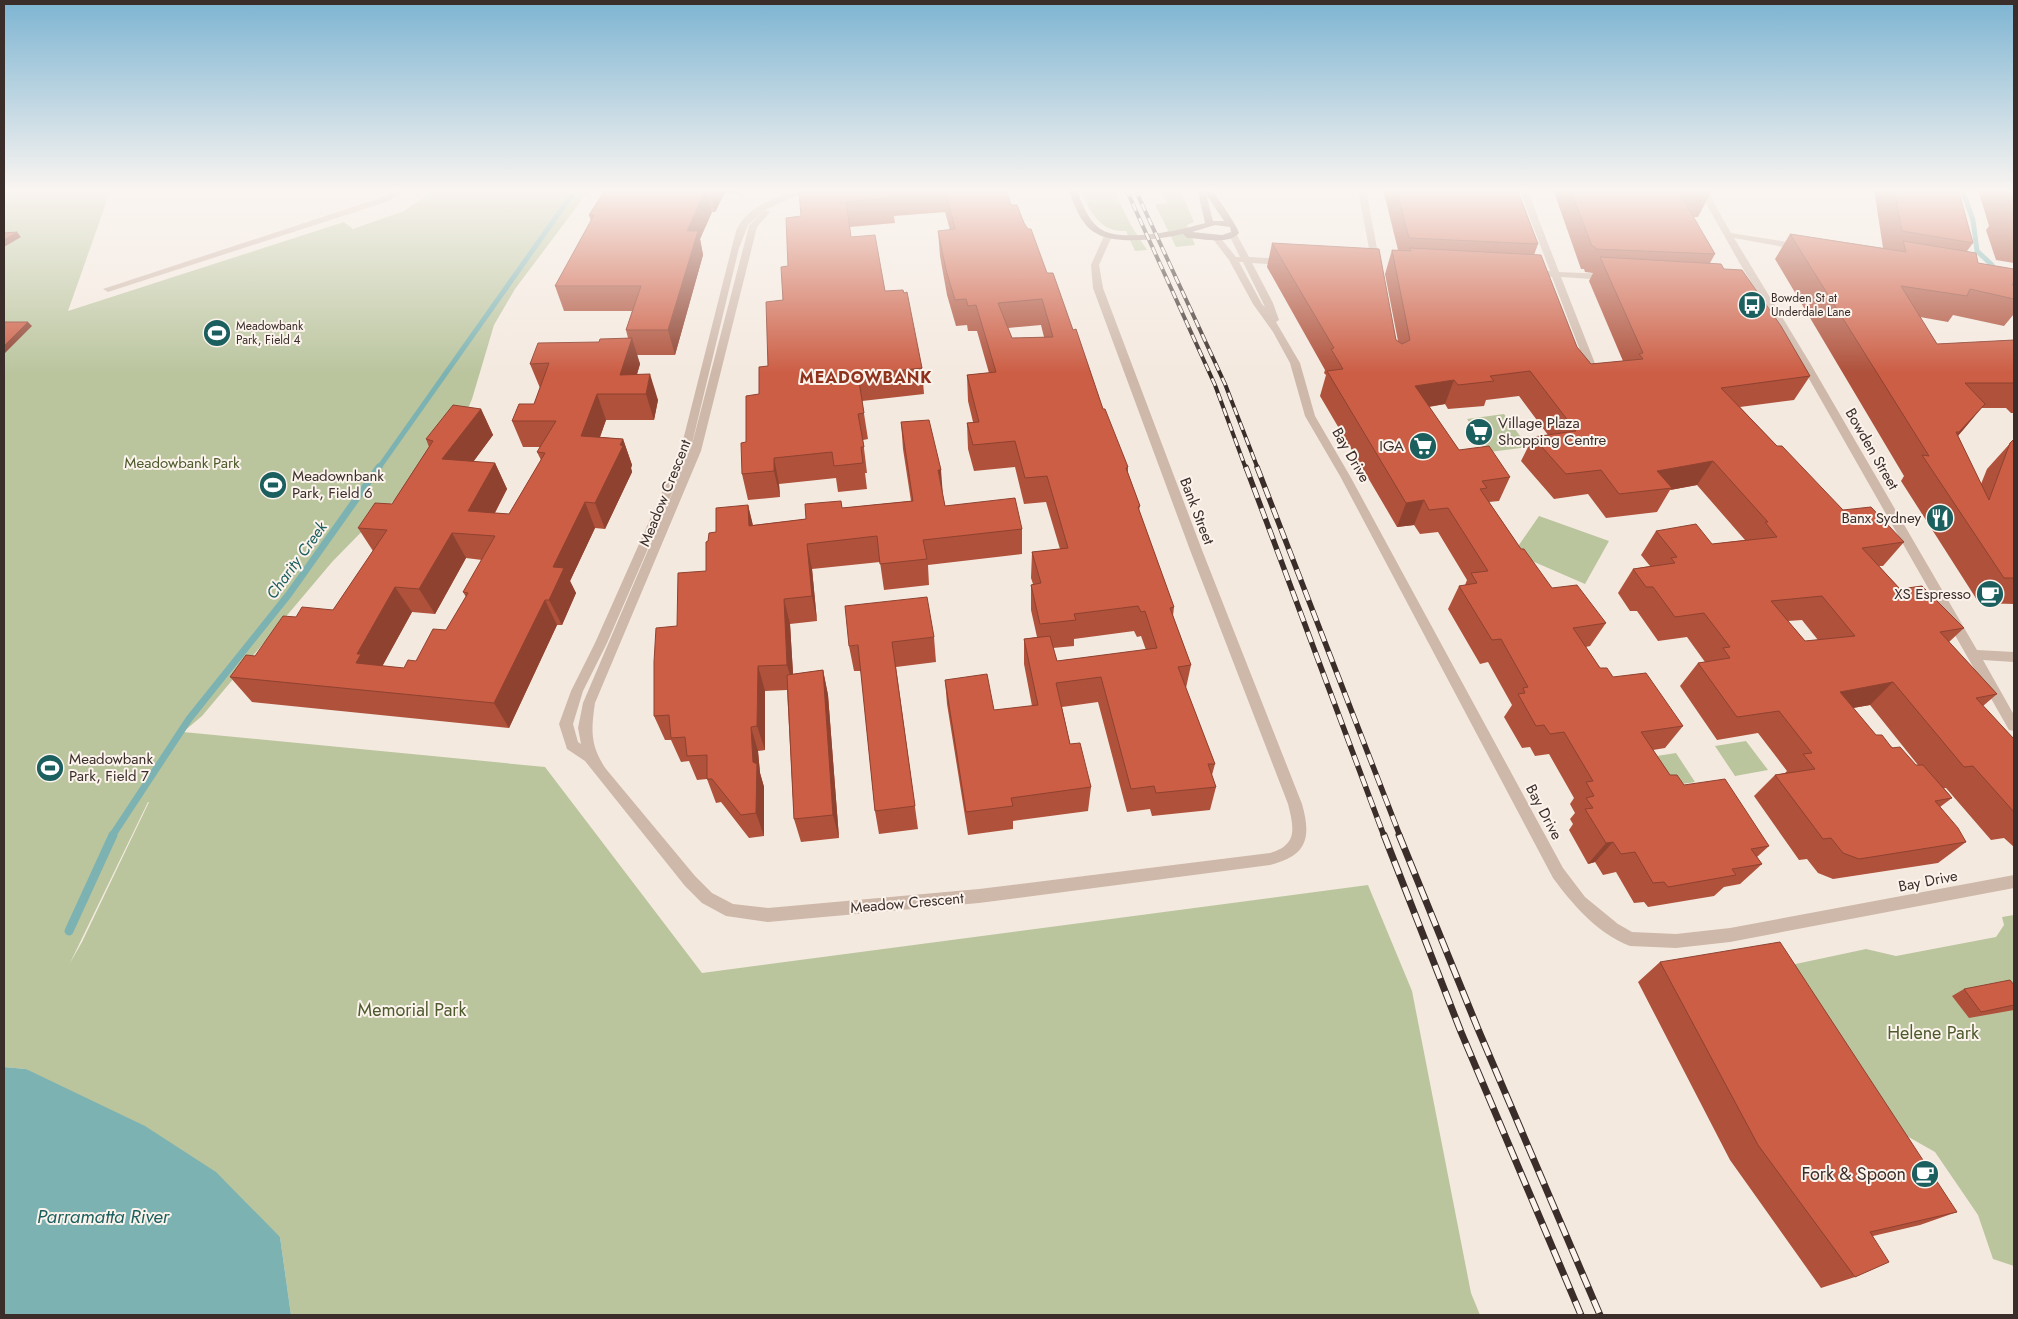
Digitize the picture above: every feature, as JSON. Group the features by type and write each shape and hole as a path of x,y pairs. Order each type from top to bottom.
{"street":[{"path":"108,289 227,251"},
{"name":"Meadow Crescent","path":"734,251 685,452 601,643 577,691 566,724 569,742 590,757 690,881 707,898 731,911 768,916 979,896 1270,859 1291,853"},
{"name":"Meadow Crescent","path":"590,757 585,728 589,703 696,451 747,251"},
{"name":"Bank Street","path":"1102,251 1095,266 1098,288 1196,550 1299,816 1300,836 1291,853"},
{"name":"Bay Drive","path":"1225,251 1233,259 1258,304 1278,332 1295,363 1310,416 1350,485 1558,873 1570,891 1592,914 1630,939 1676,941 1730,935 2014,882"},
{"name":"Bay Drive","path":"1241,251 1268,303 1278,332"},
{"path":"1374,251 1377,268"},
{"path":"1546,251 1591,366"},
{"name":"Bowden Street","path":"1737,251 1753,285 1805,363 2014,726"},
{"path":"1233,259 1299,262"},
{"path":"1526,273 1614,277"},
{"path":"1974,655 2014,657"}],"green space":[{"name":"Memorial Park","path":"4,251 89,251 68,311 255,251 544,251 515,289 494,325 472,399 460,427 439,459 376,517 332,562 202,716 183,732 545,767 702,973 1368,885 1412,991 1471,1293 1480,1315 291,1315 280,1237 26,1069 4,1067","holes":["148,802 149,802 82,942 70,963"]},
{"path":"1504,414 1528,447 1490,452 1467,419"},
{"path":"1539,516 1609,541 1585,584 1532,561 1512,555"},
{"path":"1746,741 1768,770 1735,776 1715,746"},
{"path":"1676,753 1695,782 1662,787 1644,758"},
{"name":"Helene Park","path":"2014,915 2014,1266 1993,1259 1978,1215 1935,1152 1898,1131 1791,965 1866,949 1896,956 1996,937 2004,925 2002,917"}],"water":[{"name":"Parramatta River","path":"4,1067 26,1069 145,1126 216,1172 280,1237 291,1315 4,1315"}],"building":[{"path":"574,251 692,251 668,330 626,330 641,286 555,286"},
{"path":"787,251 878,251 885,291 903,290 904,293 907,292 922,368 858,375 864,413 858,414 864,447 861,447 863,463 834,466 832,452 774,458 774,471 742,474 741,443 746,442 746,396 759,394 759,367 768,366 766,302 783,300 781,267 788,266"},
{"path":"942,251 1039,251 1047,273 1053,273 1073,330 1076,329 1103,409 1105,409 1128,467 1126,468 1140,506 1138,507 1174,607 1170,608 1191,665 1178,667 1215,764 1208,764 1216,787 1156,793 1154,786 1131,789 1101,677 1056,683 1070,744 1080,743 1091,787 1011,798 1013,806 966,812 945,680 987,674 994,710 1038,705 1024,639 1050,636 1057,661 1157,648 1145,611 1141,612 1138,606 1074,614 1076,620 1040,624 1031,585 1041,583 1032,552 1068,548 1047,476 1025,478 1015,441 973,445 967,423 979,422 967,375 996,372 976,305 968,306 966,299 955,300","holes":["1042,299 1053,337 1012,338 998,303"]},
{"path":"1276,251 1379,251 1396,340 1402,344 1410,340 1392,251 1458,251 1541,255 1577,347 1591,364 1643,359 1639,354 1643,353 1600,257 1721,264 1724,269 1742,270 1781,326 1810,376 1721,388 1777,446 1782,446 1843,510 1871,507 1904,542 1862,548 1900,589 1922,586 1964,628 1940,632 1997,694 1976,698 2014,739 2014,812 1973,766 1964,767 1893,682 1840,692 1876,735 1882,735 1892,748 1900,747 1916,765 1923,765 1952,798 1935,801 1958,828 1966,842 1859,859 1843,853 1831,838 1823,839 1775,775 1815,769 1803,754 1812,753 1779,711 1737,717 1698,663 1730,658 1723,648 1730,647 1704,613 1675,617 1653,587 1646,587 1633,569 1675,563 1671,558 1677,557 1656,531 1696,524 1712,544 1777,537 1765,522 1768,522 1713,461 1657,471 1672,488 1619,494 1601,470 1566,474 1533,437 1576,431 1530,371 1490,376 1494,381 1458,385 1454,380 1415,386 1459,450 1489,446 1510,477 1482,481 1487,488 1480,489 1521,549 1524,549 1552,588 1577,585 1606,623 1573,628 1600,668 1607,668 1613,677 1646,673 1683,726 1641,732 1670,775 1677,775 1684,785 1725,779 1769,846 1751,849 1762,864 1732,869 1736,875 1668,887 1664,882 1653,883 1635,852 1621,854 1613,842 1606,843 1585,809 1593,808 1586,798 1594,796 1586,782 1593,781 1564,732 1550,734 1544,725 1536,726 1518,694 1525,693 1523,688 1528,687 1501,639 1492,640 1459,586 1477,583 1471,573 1488,571 1448,508 1429,510 1424,500 1406,503 1327,371 1343,369 1331,349 1334,348","holes":["1822,596 1855,636 1805,641 1771,601"]},
{"path":"1633,251 1713,251 1715,254"},
{"path":"1800,251 1961,251 1976,253 1978,263 2014,269 2014,284 2012,284 2014,287 2014,299 1970,289 1967,296 1901,286 1937,344 2014,340 2014,383 1965,383 1985,404 1959,432 1956,432 1989,500 2010,443 2014,439 2014,578 2004,578 1922,455 1929,456"},
{"path":"4,322 28,322 4,346"},
{"path":"632,338 620,375 650,374 646,394 597,394 581,436 623,439 620,445 623,446 595,503 585,502 553,567 564,568 549,600 545,600 494,703 230,677 246,655 255,656 283,616 296,617 302,607 333,610 387,530 358,528 375,503 392,504 433,441 426,439 453,405 481,409 442,459 495,463 468,511 509,514 545,453 537,452 556,421 512,421 519,404 534,404 549,363 530,364 538,343 599,342 600,339","holes":["452,533 495,536 463,592 468,593 446,630 433,629 416,661 408,660 404,668 356,663 361,654 357,654 395,587 419,589"]},
{"path":"929,420 941,470 938,470 945,506 1015,498 1022,529 923,540 927,559 880,564 877,536 807,544 812,596 784,599 787,665 758,666 757,726 751,727 753,762 757,764 756,813 741,815 712,779 707,779 707,755 687,756 685,737 671,738 669,715 654,716 656,628 677,626 678,573 706,571 706,542 708,541 709,533 716,532 716,508 748,505 749,526 806,519 805,504 841,501 842,508 913,501 901,422"},
{"path":"927,597 934,637 892,642 915,806 875,811 858,645 849,646 845,606"},
{"path":"823,670 833,815 794,819 787,675"},
{"path":"1780,942 1957,1212 1870,1232 1889,1262 1855,1277 1758,1145 1660,962"},
{"path":"2010,980 2014,985 2014,1005 1981,1012 1964,989"}],"waterway":[{"name":"Charity Creek","path":"378,469 532,251"},
{"path":"1977,251 1992,265"},
{"name":"Charity Creek","path":"112,836 189,719 289,594 379,467"},
{"name":"Charity Creek","path":"69,931 113,835"}],"railway":[{"path":"1154,251 1215,385 1246,469"},
{"path":"1163,251 1225,384 1258,469"},
{"path":"1246,467 1384,836"},
{"path":"1257,467 1400,836"},
{"path":"1384,835 1461,1032 1581,1315"},
{"path":"1399,835 1478,1029 1600,1315"}],"place":[{"name":"Bowden St at Underdale Lane","path":"1752,305"},
{"name":"Meadowbank Park, Field 4","path":"217,333"},
{"name":"Village Plaza Shopping Centre","path":"1479,432"},
{"name":"IGA","path":"1423,446"},
{"name":"Meadownbank Park, Field 6","path":"273,485"},
{"name":"Banx Sydney","path":"1940,518"},
{"name":"XS Espresso","path":"1990,594"},
{"name":"Meadowbank Park, Field 7","path":"50,768"},
{"name":"Fork & Spoon","path":"1925,1174"}],"district":[{"name":"MEADOWBANK","path":"866,377"}],"park label":[{"name":"Meadowbank Park","path":"182,463"}]}
